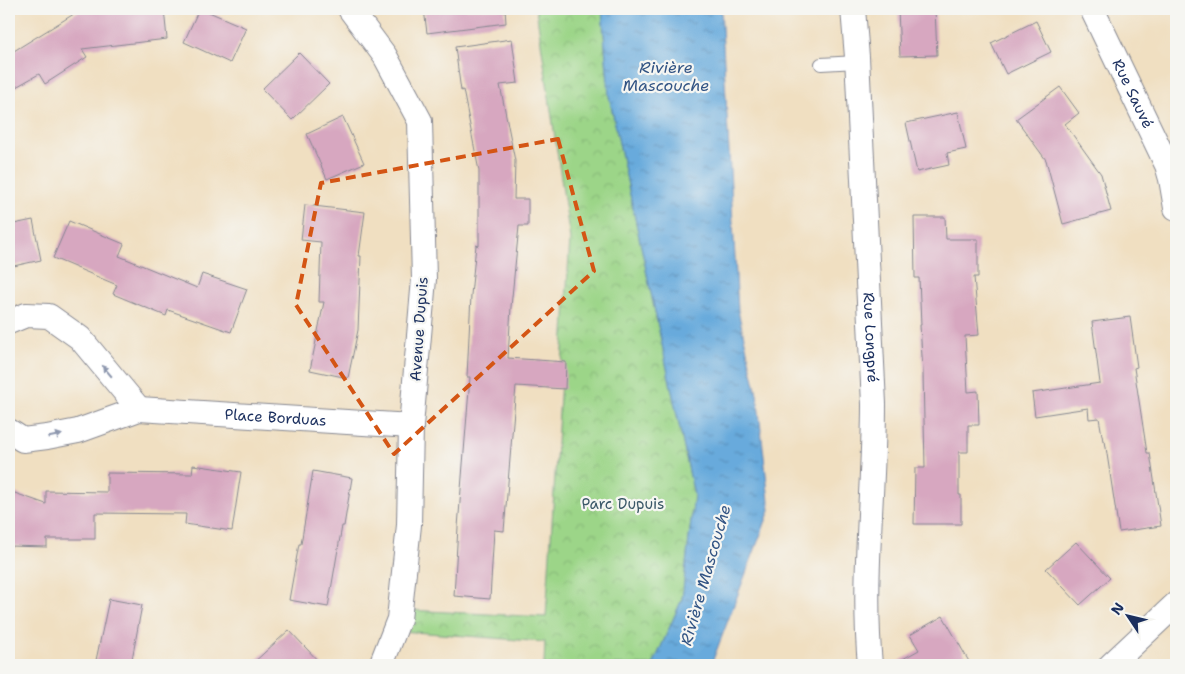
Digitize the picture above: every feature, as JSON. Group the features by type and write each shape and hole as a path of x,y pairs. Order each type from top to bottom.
{"street":[{"name":"Avenue Dupuis","path":"350,9 385,56 420,121 424,279 411,426 409,525 399,619 381,665"},
{"name":"Rue Longpré","path":"853,9 874,404 867,596 867,631 870,665"},
{"name":"Rue Sauvé","path":"1092,9 1167,165 1176,208"},
{"path":"9,322 26,315 49,316 80,338 139,409"},
{"name":"Place Borduas","path":"9,431 23,440 47,438 78,431 139,409 411,426"},
{"path":"1111,665 1176,604"}],"lane":[{"path":"821,64 857,62"}],"highlighted area":[{"path":"558,139 594,271 394,454 296,305 321,183"}],"green space":[{"name":"Parc Dupuis","path":"536,9 602,9 609,96 694,495 682,599 653,665 544,665 545,642 401,631 408,610 546,617 570,239"}],"water":[{"name":"Rivière Mascouche","path":"602,9 721,9 738,311 757,394 770,510 711,665 653,665 682,599 694,495 609,96"}],"building":[{"path":"82,9 164,9 167,39 82,49 87,57 45,84 39,74 9,91 9,54"},
{"path":"199,9 246,28 230,63 184,42"},
{"path":"424,9 505,9 506,23 427,33"},
{"path":"898,9 935,9 937,55 900,56"},
{"path":"1036,21 1051,52 1006,74 991,43"},
{"path":"512,39 518,83 500,85 515,161 514,199 528,199 528,226 519,226 508,358 566,362 565,389 516,386 504,531 494,530 490,599 454,596 470,377 467,377 471,295 476,245 479,246 479,171 463,90 461,91 455,47"},
{"path":"299,53 329,84 292,120 262,89"},
{"path":"1060,87 1079,113 1065,124 1101,174 1111,211 1063,224 1046,160 1016,119"},
{"path":"958,112 966,149 947,153 949,165 917,172 906,123"},
{"path":"343,117 364,163 327,179 307,134"},
{"path":"305,205 365,212 359,256 361,256 358,330 348,378 310,370 324,302 319,302 321,242 301,240"},
{"path":"914,217 945,217 946,239 978,239 978,277 974,277 979,335 965,336 968,392 978,391 979,425 968,425 968,452 959,452 961,524 914,524 915,468 925,468 919,278 915,278"},
{"path":"33,220 41,260 9,267 9,225"},
{"path":"69,221 124,244 119,256 197,288 202,274 247,289 231,332 168,310 166,316 113,294 117,285 53,258"},
{"path":"1130,317 1137,367 1134,368 1147,453 1150,453 1161,526 1119,532 1105,441 1103,441 1099,418 1089,419 1088,408 1035,416 1032,393 1100,383 1092,322"},
{"path":"193,465 241,472 232,531 185,524 186,514 95,513 95,539 47,539 47,547 9,546 9,491 46,504 46,491 107,492 107,473 192,474"},
{"path":"313,471 352,478 328,607 289,600 299,544 301,544"},
{"path":"1076,542 1110,578 1080,605 1046,569"},
{"path":"109,599 142,605 131,665 95,665"},
{"path":"943,616 971,665 892,665 919,650 910,635"},
{"path":"289,630 322,665 251,665"}]}
